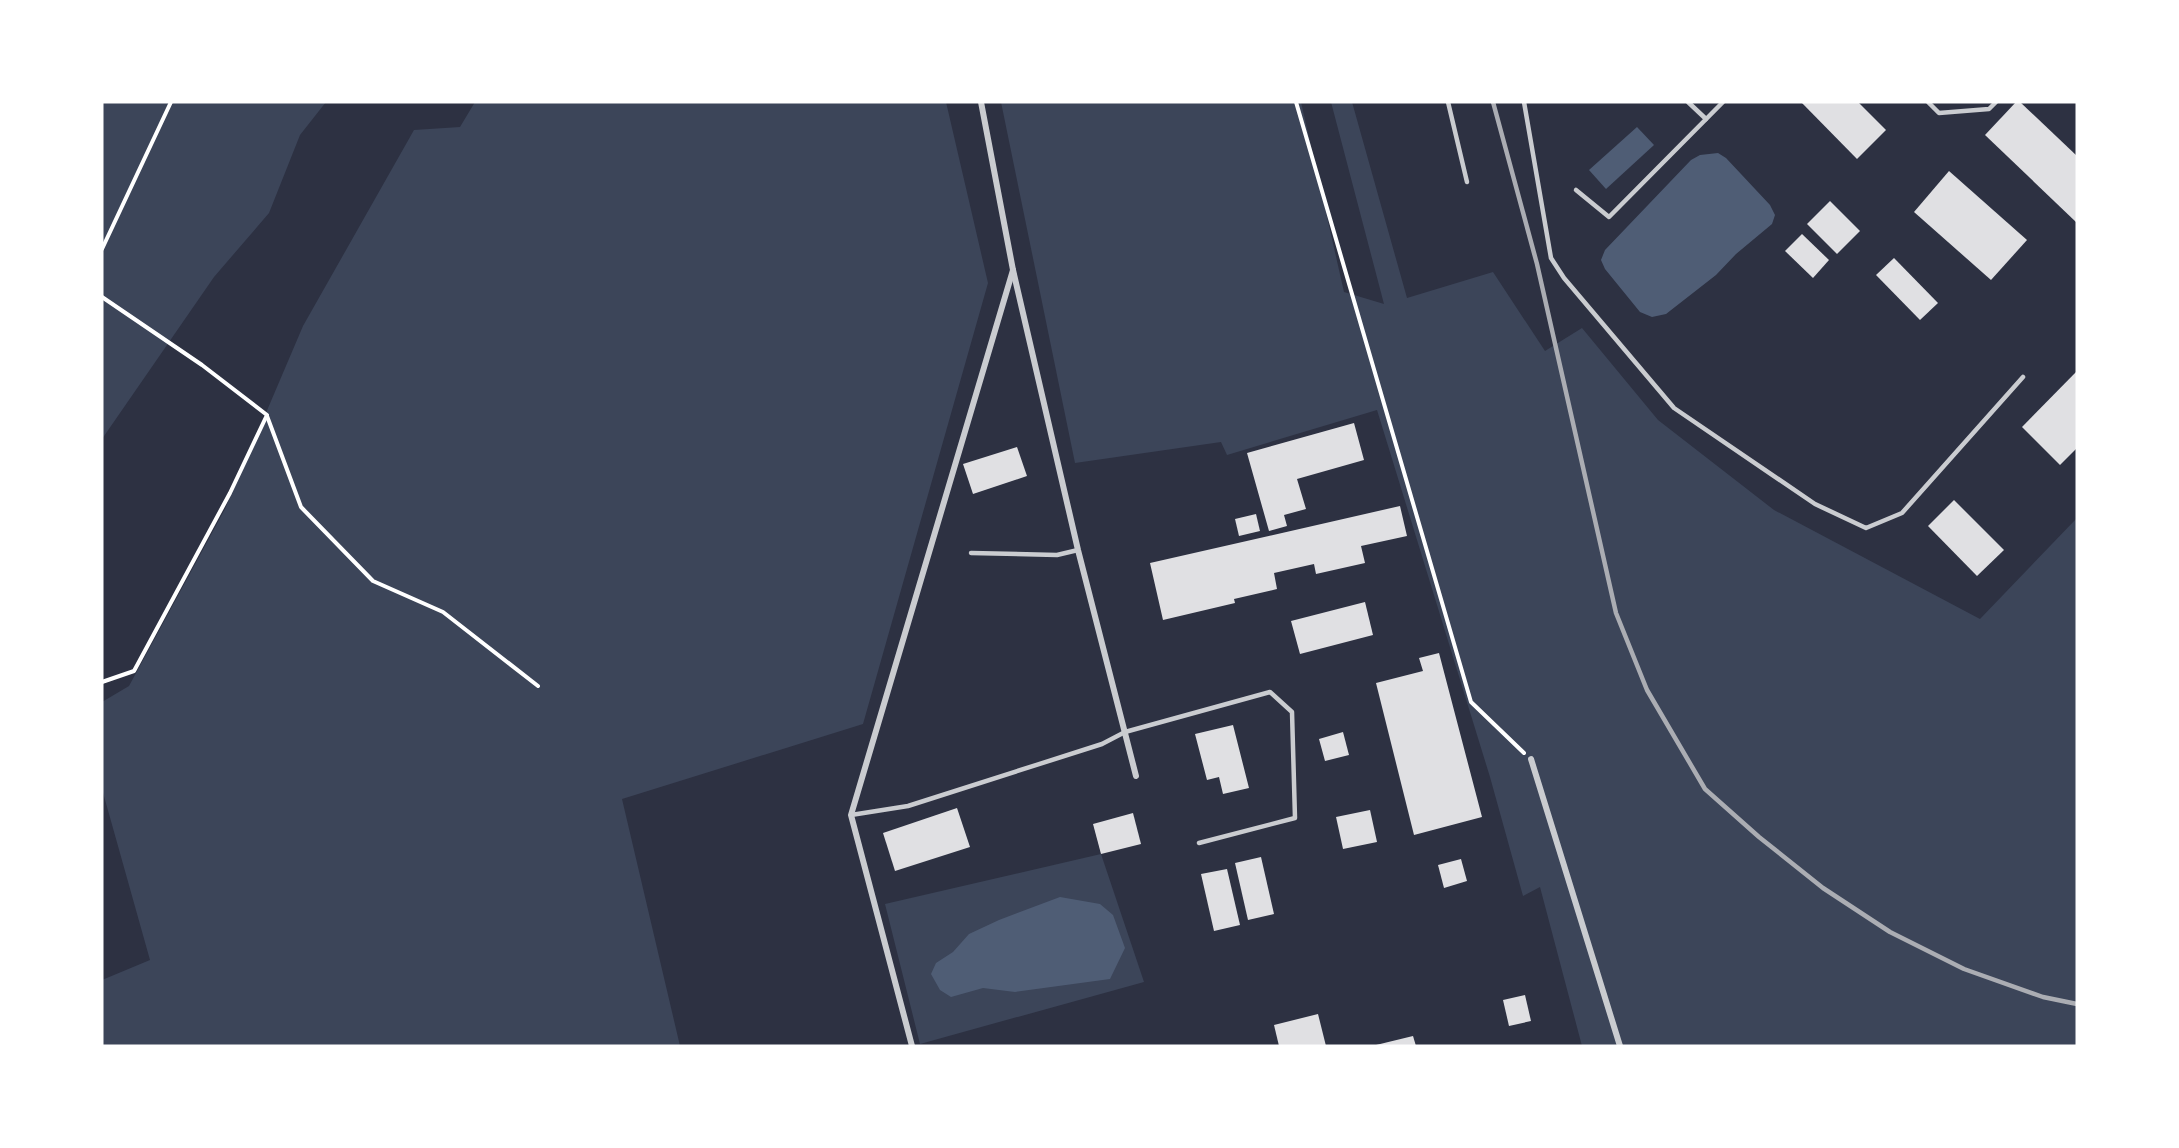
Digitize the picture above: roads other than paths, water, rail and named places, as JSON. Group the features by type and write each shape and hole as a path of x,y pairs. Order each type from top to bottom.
{"street":[{"path":"981,102 1012,270 1078,550 1136,776"},
{"path":"912,1046 851,815 1012,270"},
{"path":"1531,759 1620,1046"}],"lane":[{"path":"1448,102 1467,182"},
{"path":"1524,102 1551,258 1564,278 1674,408 1815,504 1866,528 1902,513 2022,377"},
{"path":"1688,102 1706,119"},
{"path":"1576,190 1609,217 1723,102"},
{"path":"1928,102 1940,113 1989,109 1996,102"},
{"path":"971,553 1057,555 1078,550"},
{"path":"851,815 908,806 1102,744 1125,732 1270,692 1292,712 1294,818 1199,843"}],"railway":[{"path":"1493,102 1537,264 1616,613 1647,690 1705,789 1759,837 1823,888 1890,932 1964,969 2043,997 2077,1004"}]}
